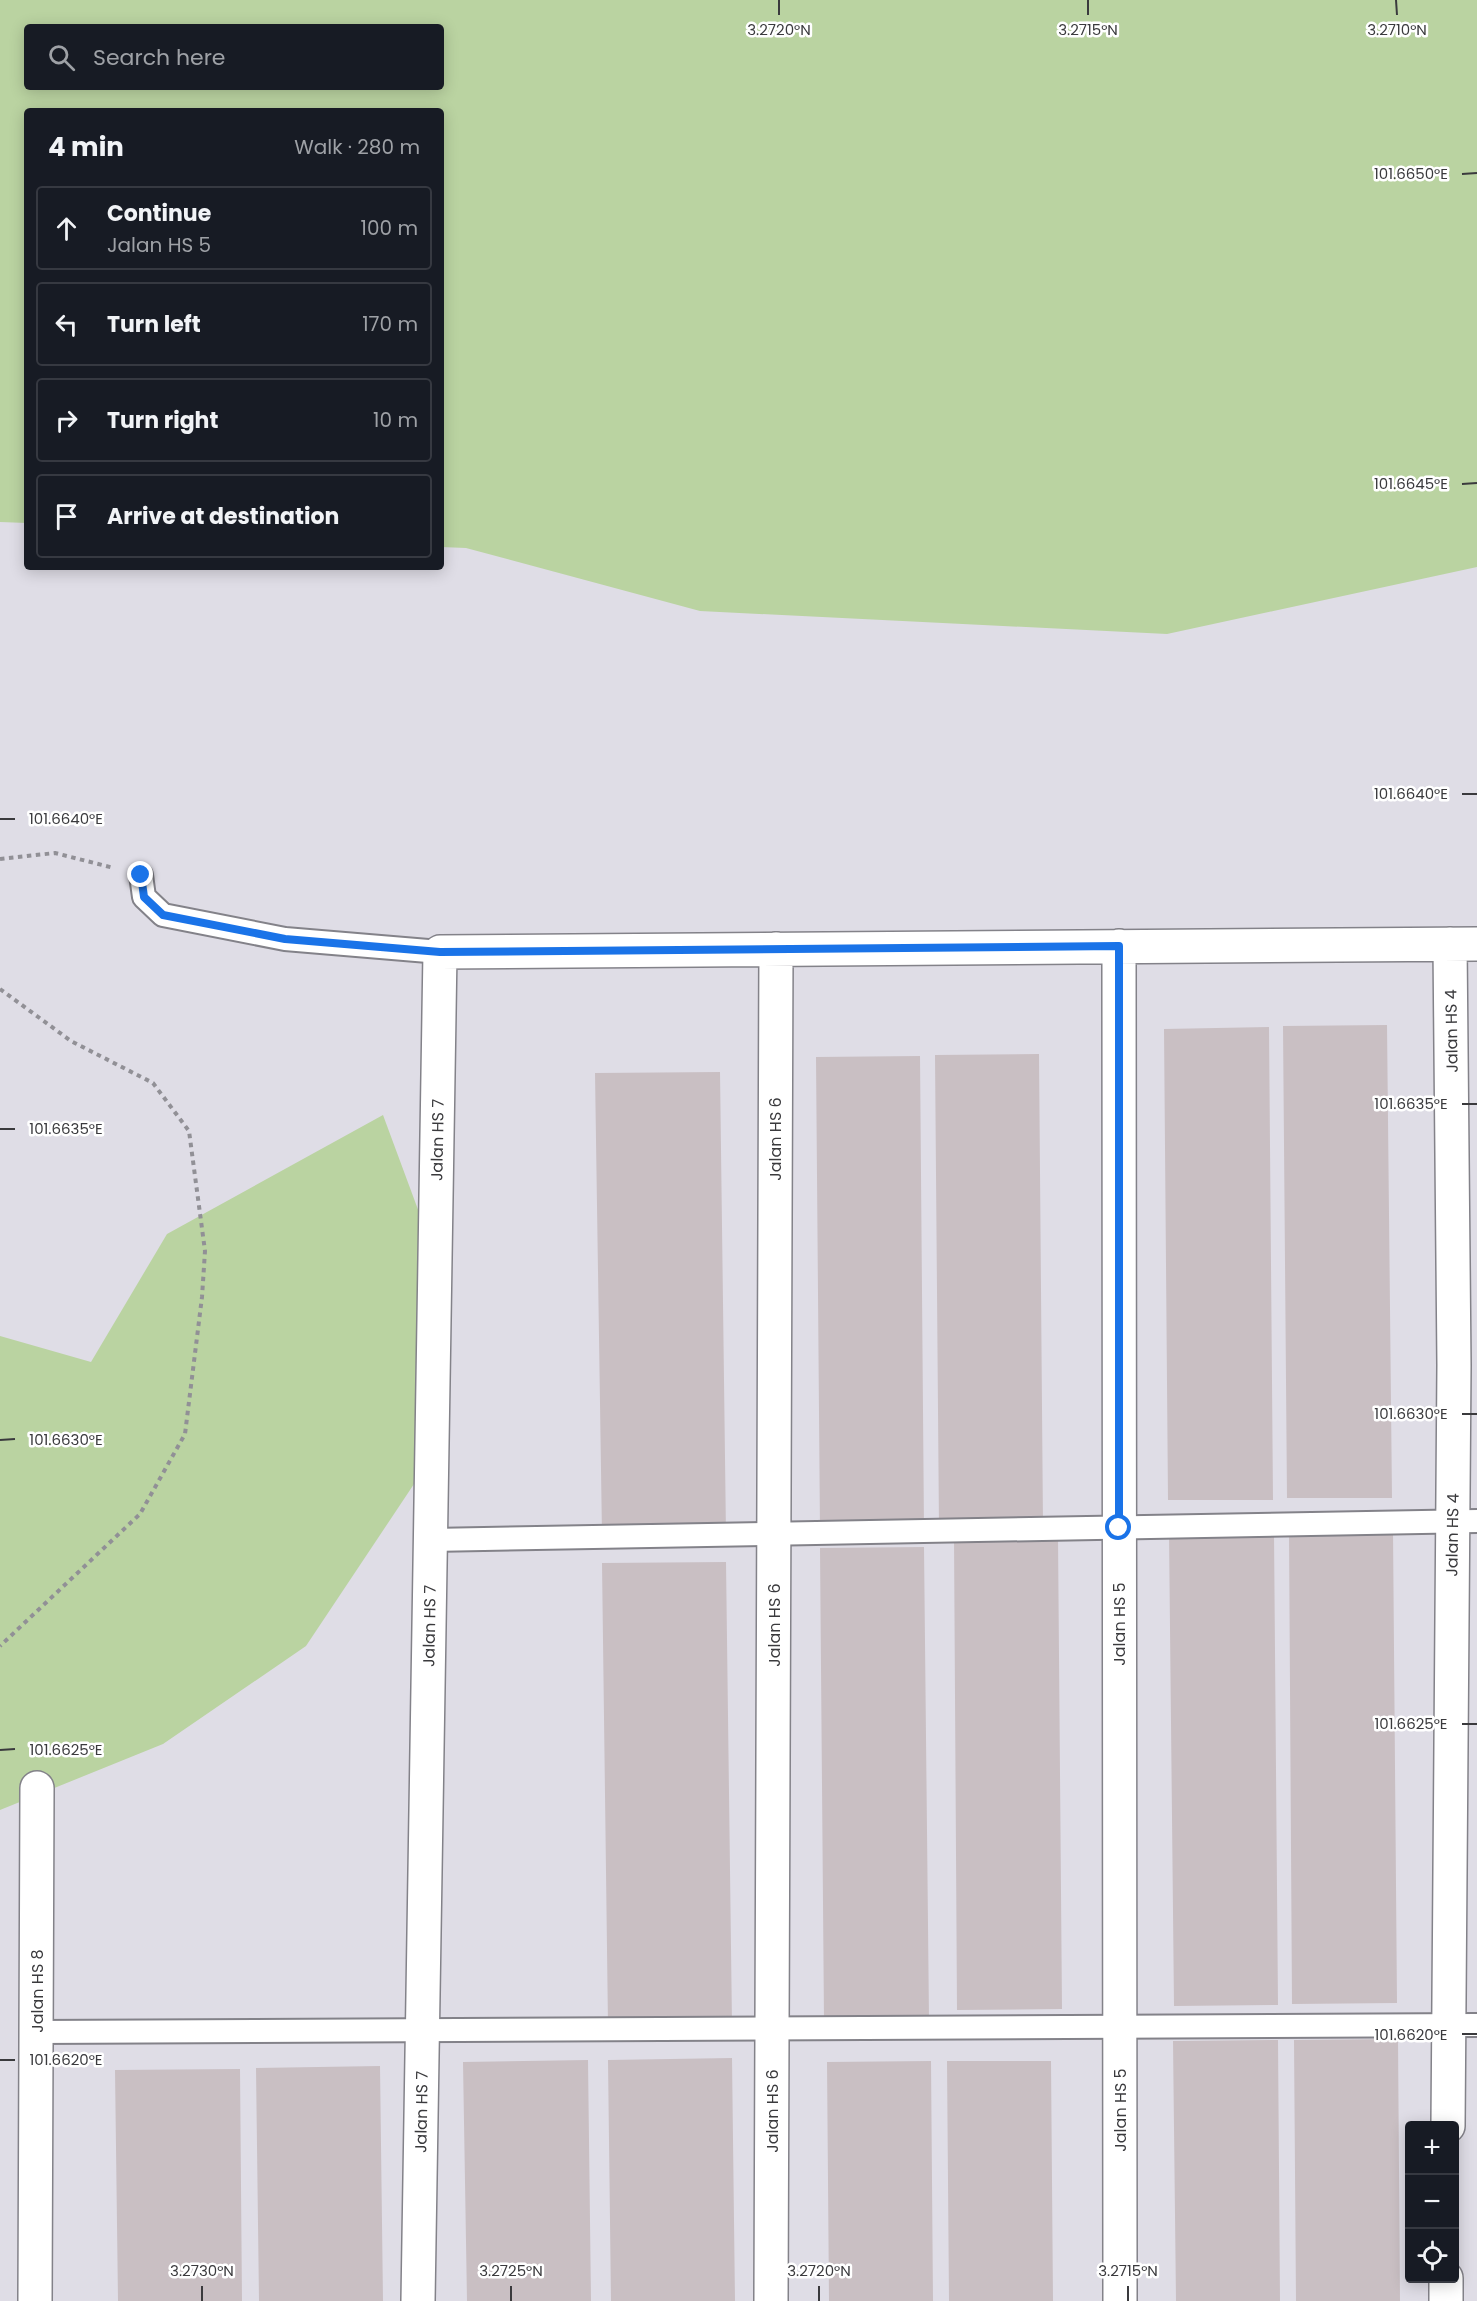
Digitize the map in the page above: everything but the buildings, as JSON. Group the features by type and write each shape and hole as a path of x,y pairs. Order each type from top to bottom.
{"street":[{"path":"440,952 1463,944"},
{"name":"Jalan HS 4","path":"1449,2121 1463,2025 1465,1521 1454,1365 1463,944"},
{"name":"Jalan HS 5","path":"1119,946 1120,2301"},
{"name":"Jalan HS 6","path":"771,2301 776,949"},
{"name":"Jalan HS 7","path":"418,2301 440,952"},
{"name":"Jalan HS 8","path":"35,2301 37,1788"},
{"path":"1446,2283 1446,2301"}],"lane":[{"path":"141,875 144,897 163,915 285,939 440,952"},
{"path":"431,1540 1465,1521"},
{"path":"36,2032 1463,2025"}],"path":[{"path":"0,859 55,852 141,875"},
{"path":"0,989 71,1041 153,1083 189,1131 205,1251 202,1297 185,1434 140,1514 0,1646"}],"green space":[{"path":"0,0 1477,0 1477,567 1167,634 700,611 466,548 444,547 444,108 24,108 24,523 0,522"},
{"path":"383,1115 430,1242 428,1463 306,1646 163,1744 0,1810 0,1336 91,1362 167,1234"}],"route":[{"path":"141,875 144,897 163,915 285,939 440,952 1119,946 1119,1528"}]}
